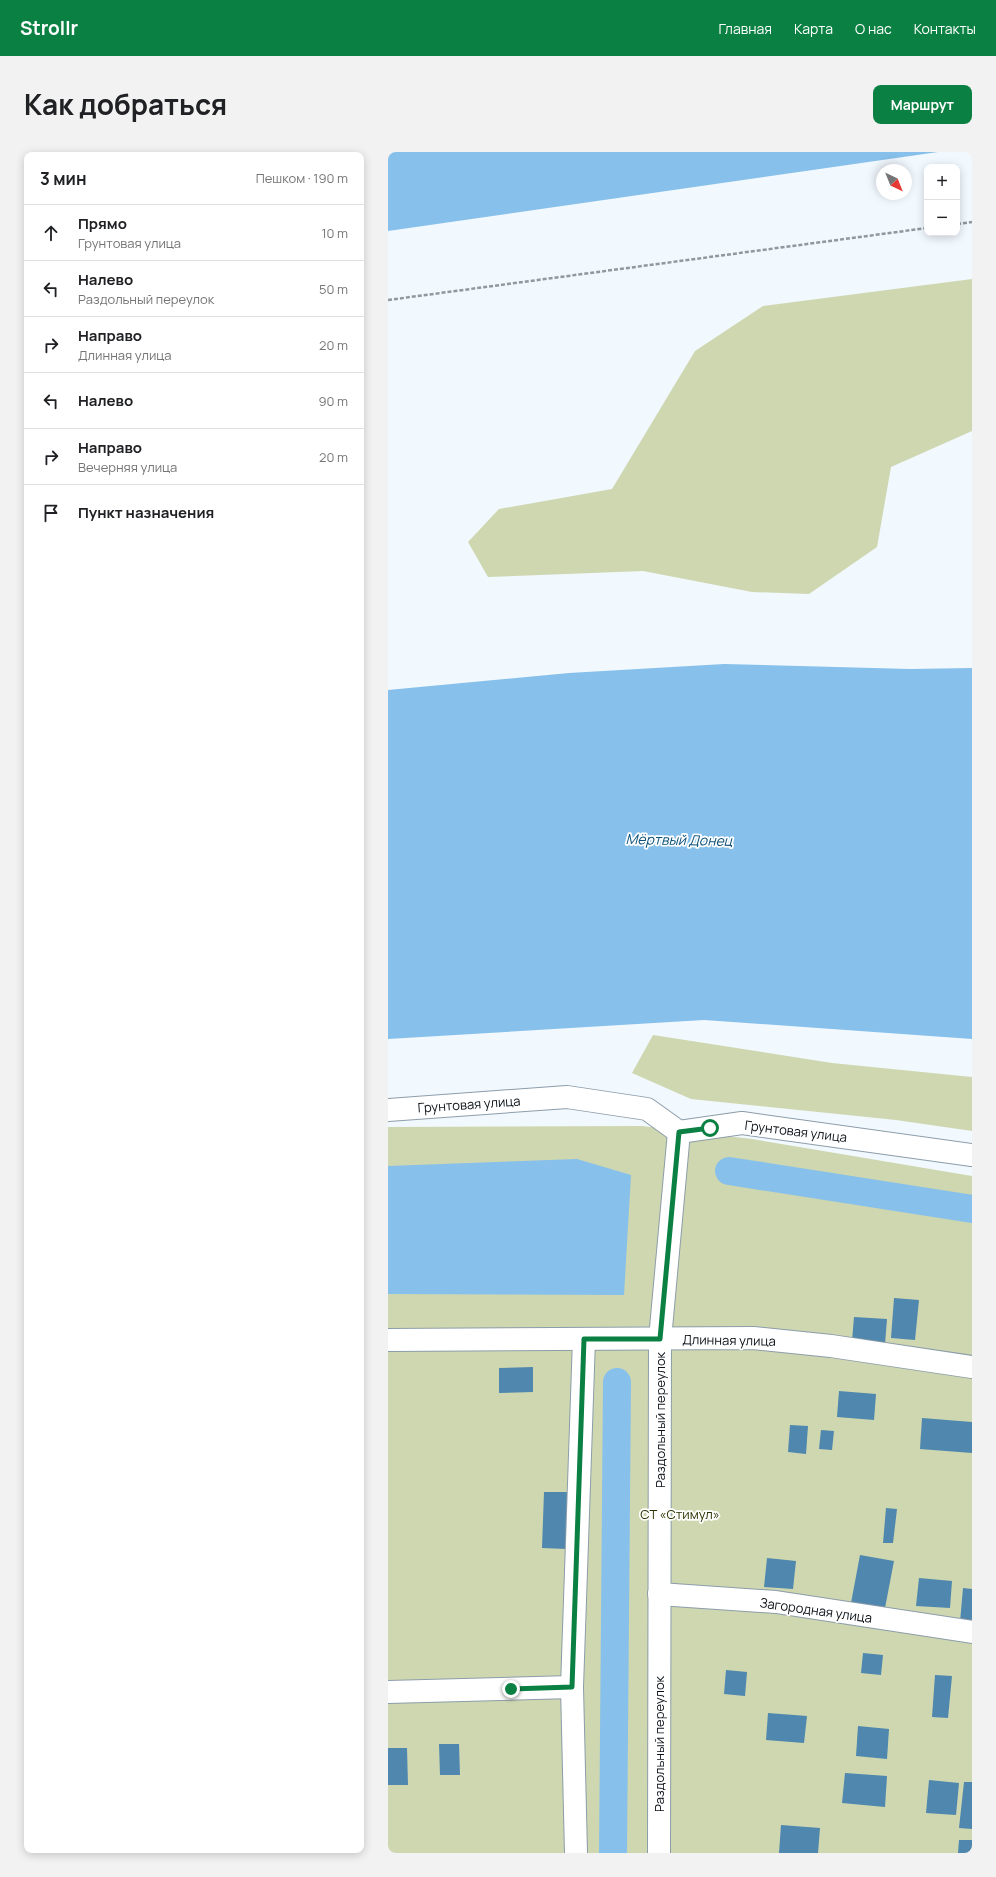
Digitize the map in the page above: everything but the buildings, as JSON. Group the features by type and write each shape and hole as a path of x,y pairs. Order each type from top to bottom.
{"street":[{"name":"Грунтовая улица","path":"388,1110 567,1097 647,1109 679,1132 742,1123 972,1155"},
{"name":"Раздольный переулок","path":"659,1853 660,1339 679,1132"},
{"name":"Длинная улица","path":"388,1340 753,1338 831,1346 972,1367"},
{"path":"576,1853 572,1687 584,1339"},
{"name":"Загородная улица","path":"660,1594 776,1602 972,1632"},
{"path":"388,1692 572,1687"}],"path":[{"path":"960,224 972,222"},
{"path":"388,300 924,228"}],"green space":[{"path":"972,279 972,431 891,467 877,547 809,594 752,592 643,571 488,577 468,542 499,509 612,489 695,351 763,306"},
{"path":"653,1035 832,1063 972,1077 972,1131 896,1120 691,1099 632,1073"},
{"name":"СТ «Стимул»","path":"642,1126 752,1139 972,1176 972,1853 388,1853 388,1127"}],"water":[{"path":"388,152 938,152 388,231"},
{"name":"Мёртвый Донец","path":"724,664 910,669 972,668 972,1039 704,1020 388,1039 388,690 569,673"},
{"path":"577,1159 631,1175 624,1295 388,1294 388,1166"}],"waterway":[{"path":"729,1171 972,1209"},
{"path":"613,1853 617,1382"}],"route":[{"path":"511,1689 572,1687 584,1339 660,1339 679,1132 710,1128"}]}
